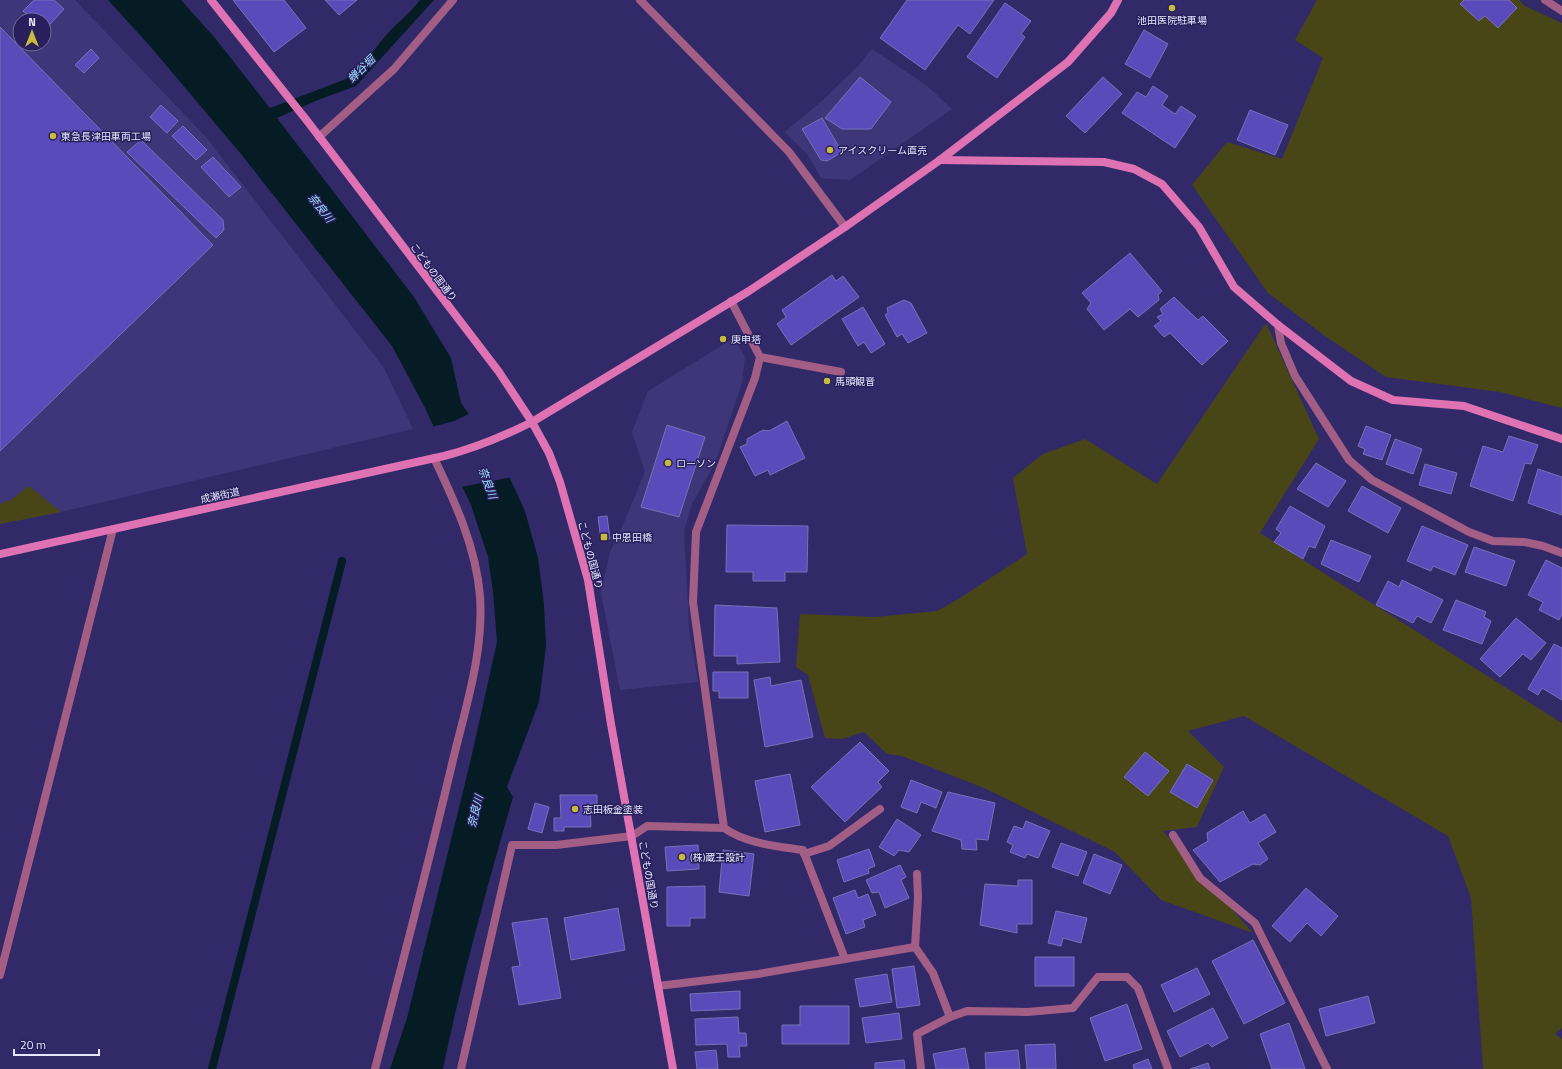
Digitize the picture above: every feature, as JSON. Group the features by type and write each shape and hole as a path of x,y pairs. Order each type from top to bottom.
{"main road":[{"name":"こどもの国通り","path":"211,0 308,122 499,372 532,422 549,453 560,482 588,580 611,724 673,1069"},
{"path":"532,422 749,291 845,227 940,160 1068,62 1111,13 1118,0"},
{"path":"940,160 1104,162 1134,169 1162,184 1199,227 1234,287 1278,325 1352,381 1393,400 1464,406 1562,439"},
{"name":"成瀬街道","path":"0,554 444,456 467,450 500,438 532,422"}],"street":[{"path":"319,137 394,69 453,0"},
{"path":"640,0 789,152 845,227"},
{"path":"1545,0 1562,10"},
{"path":"724,828 693,602 696,532 755,378 760,357 731,301"},
{"path":"1278,325 1281,343 1295,376 1349,460 1372,480 1469,532 1493,541 1524,542 1543,546 1562,553"},
{"path":"760,357 841,372"},
{"path":"375,1069 439,818 478,656 480,596 475,565 458,510 434,458"},
{"path":"0,975 113,529"},
{"path":"804,854 828,846 880,809"},
{"path":"461,1069 512,845 556,845 632,836 647,826 724,828 734,835 754,842 803,850 845,959"},
{"path":"1173,834 1200,878 1255,923 1327,1069"},
{"path":"917,874 918,898 915,947 933,973 950,1017"},
{"path":"658,986 758,974 915,947"},
{"path":"922,1069 917,1034 950,1017 967,1011 1027,1012 1073,1008 1098,977 1126,977 1138,988 1168,1069"}],"shaded area":[{"name":"東急長津田車両工場","path":"0,0 75,0 206,137 384,368 413,429 61,512 0,524"},
{"path":"1317,0 1519,0 1525,6 1562,23 1562,408 1500,392 1386,377 1325,336 1268,293 1192,185 1227,142 1282,159 1323,58 1295,40"},
{"path":"872,49 926,85 952,109 850,180 821,178 807,154 785,132 823,100 859,65"},
{"path":"1266,323 1319,439 1260,533 1562,723 1562,1028 1555,1034 1562,1039 1562,1069 1483,1069 1471,898 1448,836 1244,716 1188,731 1224,767 1197,827 1163,831 1253,933 1161,900 1115,852 984,788 902,756 887,754 864,732 842,739 825,738 808,675 796,667 800,614 875,617 937,611 960,598 1027,554 1013,478 1043,454 1085,439 1157,484"},
{"path":"734,338 745,357 742,383 715,463 692,504 684,531 689,629 698,682 620,690 601,593 610,552 645,472 632,432 648,391"},
{"path":"29,486 61,512 0,524 0,504 12,499"}],"water":[{"path":"108,0 181,0 215,38 270,108 346,79 364,63 388,33 413,9 420,0 434,0 356,86 318,100 277,118 414,297 451,358 461,403 503,463 525,511 538,558 544,604 546,646 539,702 507,787 513,797 475,932 443,1069 390,1069 407,1018 470,763 497,642 493,592 488,557 471,505 424,406 392,346 241,154 149,45"}],"pier":[{"path":"471,413 504,462 512,477 461,487 432,427 454,421"}],"building":[{"path":"34,0 54,0 64,9 52,22 52,12 23,11"},
{"path":"233,0 284,0 306,28 274,52"},
{"path":"325,0 357,0 339,15"},
{"path":"907,0 994,0 970,34 958,25 925,70 880,38"},
{"path":"1464,0 1509,0 1517,8 1498,28 1485,16 1479,21 1460,4"},
{"path":"1005,3 1031,21 1021,34 1025,37 997,78 967,57"},
{"name":"東急長津田車両工場","path":"0,27 12,39 12,52 24,52 213,245 0,451"},
{"path":"1144,30 1168,44 1150,78 1125,64"},
{"path":"91,49 99,58 84,73 75,65"},
{"path":"860,77 891,102 871,129 842,129 825,118"},
{"path":"1103,77 1122,94 1085,133 1066,116"},
{"path":"1153,86 1168,96 1162,105 1175,114 1181,106 1196,116 1175,148 1122,113 1137,92 1146,97"},
{"path":"161,105 178,121 167,133 150,117"},
{"path":"1250,110 1288,125 1275,155 1237,140"},
{"path":"822,118 842,152 827,161 821,160 802,129"},
{"path":"183,126 207,150 196,160 172,136"},
{"path":"141,140 223,220 224,230 216,238 127,152"},
{"path":"213,157 241,187 229,197 201,167"},
{"path":"1130,253 1162,291 1158,295 1159,300 1138,317 1130,309 1104,330 1087,309 1091,303 1082,293"},
{"path":"832,275 836,281 843,276 859,297 791,345 777,324 786,317 782,310"},
{"path":"1174,297 1198,320 1203,316 1228,341 1202,365 1170,333 1164,337 1154,326 1161,321 1157,317 1163,314 1160,309"},
{"path":"904,300 911,303 927,333 908,343 902,334 897,337 885,315 888,313 887,308"},
{"path":"863,307 885,344 871,353 864,342 858,346 842,319"},
{"path":"787,421 805,458 770,475 768,470 755,476 740,447 747,444 747,439 763,430 769,431"},
{"path":"667,425 705,437 679,517 641,507"},
{"path":"1366,426 1391,435 1382,460 1363,454 1365,449 1358,446"},
{"path":"1509,436 1538,445 1531,464 1525,463 1513,501 1470,486 1483,446 1503,452"},
{"path":"1395,439 1422,449 1413,474 1386,464"},
{"path":"1316,463 1346,481 1328,507 1297,489"},
{"path":"1425,464 1457,473 1451,494 1419,485"},
{"path":"1538,469 1562,477 1562,515 1528,503"},
{"path":"1362,486 1401,508 1388,533 1348,511"},
{"path":"1290,506 1325,526 1315,548 1309,546 1303,559 1274,542 1281,533 1276,529"},
{"path":"607,516 610,539 601,540 598,517"},
{"path":"727,525 808,526 807,572 785,572 785,581 753,581 753,572 726,572"},
{"path":"1422,526 1468,545 1455,575 1433,566 1431,571 1407,561"},
{"path":"1331,540 1371,556 1359,582 1321,564"},
{"path":"1474,547 1515,561 1506,586 1465,572"},
{"path":"1546,560 1562,568 1562,614 1559,620 1539,610 1543,602 1528,595"},
{"path":"1402,580 1443,600 1431,623 1417,616 1413,623 1376,605 1388,581 1399,587"},
{"path":"1456,600 1486,612 1484,617 1491,621 1482,644 1443,630"},
{"path":"715,605 777,608 780,662 737,664 737,656 714,656"},
{"path":"1516,618 1546,643 1531,660 1523,654 1500,677 1480,659"},
{"path":"1554,644 1562,648 1562,700 1542,688 1538,695 1528,689"},
{"path":"713,672 748,672 748,698 719,698 719,691 713,691"},
{"path":"770,677 771,686 801,680 813,737 765,747 754,680"},
{"path":"860,742 889,771 878,782 882,787 845,822 811,787"},
{"path":"1145,752 1169,771 1148,796 1124,777"},
{"path":"1187,764 1213,780 1197,808 1170,792"},
{"path":"790,774 800,825 765,832 755,781"},
{"path":"911,780 942,792 936,808 921,802 917,813 901,807"},
{"path":"948,792 995,803 988,840 976,839 977,850 962,849 961,840 932,831"},
{"path":"560,795 597,795 597,804 590,804 591,827 564,827 564,831 554,831 554,818 561,818"},
{"path":"535,803 549,807 542,833 528,829"},
{"path":"1243,811 1250,823 1265,814 1276,832 1258,843 1268,859 1260,865 1253,864 1220,882 1193,850 1208,841 1207,833"},
{"path":"897,819 921,835 909,852 899,850 894,856 879,847"},
{"path":"1026,821 1050,831 1038,858 1027,854 1025,858 1010,852 1013,845 1007,842 1014,826 1023,829"},
{"path":"1061,843 1087,852 1078,876 1052,867"},
{"path":"698,845 699,869 667,871 665,847"},
{"path":"869,849 875,866 868,869 869,873 844,882 837,860"},
{"path":"723,850 754,854 749,896 719,892"},
{"path":"1094,854 1122,865 1110,894 1083,883"},
{"path":"900,865 906,877 901,880 909,898 885,908 879,892 872,893 866,880"},
{"path":"1018,880 1032,880 1032,924 1017,924 1017,933 980,925 985,884 1018,886"},
{"path":"705,886 705,918 690,918 690,926 667,926 667,887"},
{"path":"1306,888 1338,916 1321,936 1307,923 1290,942 1272,926"},
{"path":"855,890 858,898 868,894 876,915 863,920 865,927 846,934 833,898"},
{"path":"618,908 625,950 571,960 564,918"},
{"path":"1056,911 1087,918 1081,943 1063,938 1061,946 1048,943"},
{"path":"547,918 561,998 519,1005 512,967 520,966 512,923"},
{"path":"1253,940 1285,1003 1244,1024 1212,961"},
{"path":"1035,957 1074,957 1074,986 1035,986"},
{"path":"914,966 920,1005 897,1008 892,969"},
{"path":"1197,968 1210,994 1174,1012 1161,985"},
{"path":"887,974 892,1002 860,1007 855,979"},
{"path":"740,991 740,1009 691,1011 690,994"},
{"path":"1368,996 1375,1023 1326,1036 1319,1009"},
{"path":"1127,1004 1142,1049 1105,1061 1090,1018"},
{"path":"800,1006 849,1006 849,1044 782,1044 782,1025 800,1025"},
{"path":"1213,1008 1228,1038 1212,1047 1208,1043 1180,1057 1167,1031"},
{"path":"899,1013 902,1039 866,1043 862,1018"},
{"path":"738,1017 739,1033 746,1033 747,1046 739,1046 740,1057 728,1057 727,1044 696,1045 695,1019"},
{"path":"1289,1023 1305,1069 1272,1069 1260,1034"},
{"path":"1055,1044 1056,1069 1027,1069 1025,1045"},
{"path":"965,1048 969,1069 936,1069 933,1054"},
{"path":"716,1050 718,1069 697,1069 695,1052"},
{"path":"1018,1050 1020,1069 986,1069 985,1053"},
{"path":"1148,1059 1152,1069 1134,1069 1133,1065"},
{"path":"904,1060 905,1069 875,1069 875,1063"},
{"path":"1208,1063 1210,1069 1190,1069"}],"waterway":[{"path":"212,1069 342,561"}],"place":[{"name":"池田医院駐車場","path":"1172,8"},
{"name":"東急長津田車両工場","path":"53,136"},
{"name":"アイスクリーム直売","path":"830,150"},
{"name":"庚申塔","path":"723,339"},
{"name":"馬頭観音","path":"827,381"},
{"name":"ローソン","path":"668,463"},
{"name":"中恩田橋","path":"604,537"},
{"name":"志田板金塗装","path":"575,809"},
{"name":"(株)蔵王設計","path":"682,857"}],"water label":[{"name":"蝉谷堀","path":"361,69"},
{"name":"奈良川","path":"321,208"},
{"name":"奈良川","path":"488,483"},
{"name":"奈良川","path":"475,811"}]}
